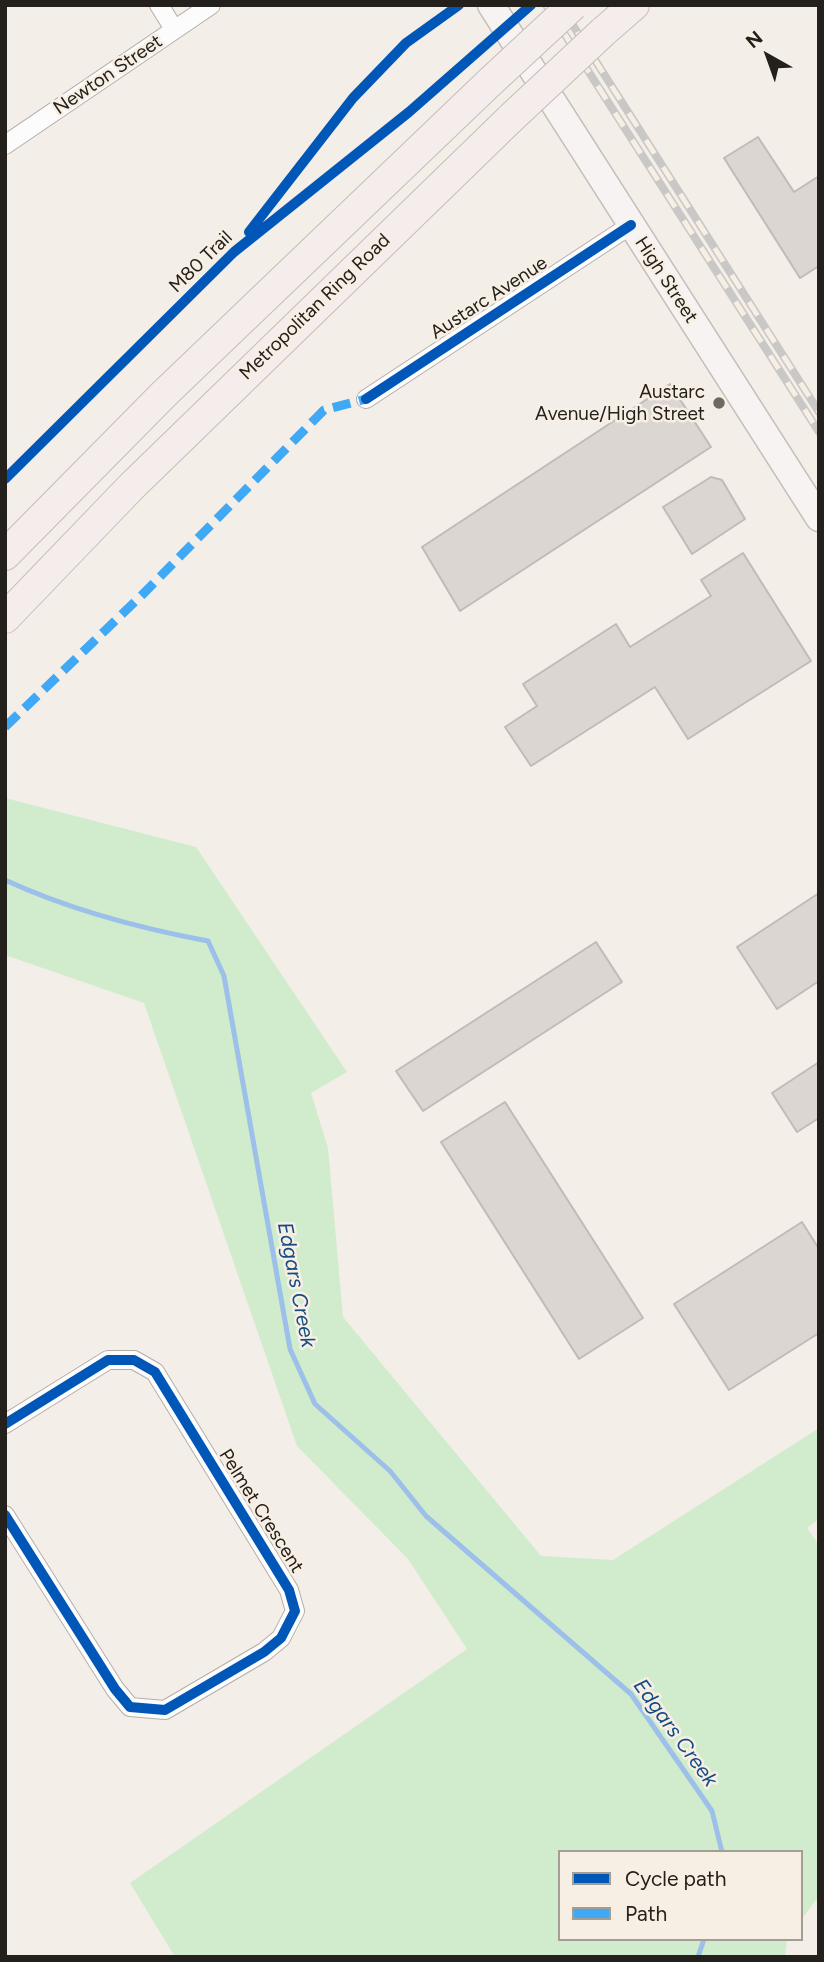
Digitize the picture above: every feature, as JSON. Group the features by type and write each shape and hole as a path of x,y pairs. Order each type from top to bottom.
{"highway":[{"path":"5,555 164,394 573,5"},
{"name":"Metropolitan Ring Road","path":"5,618 149,469 512,117 634,5"}],"main road":[{"name":"High Street","path":"491,5 819,518"}],"street":[{"path":"159,5 174,29"},
{"name":"Newton Street","path":"5,145 211,5"},
{"name":"Austarc Avenue","path":"366,399 631,225"},
{"name":"Pelmet Crescent","path":"5,1424 108,1360 134,1360 155,1372 289,1590 295,1611 281,1639 165,1710 131,1707 115,1689 5,1515"}],"green space":[{"path":"5,798 196,847 347,1072 311,1093 328,1148 343,1317 541,1556 613,1560 819,1428 819,1519 807,1528 819,1545 819,1896 803,1917 803,1850 558,1850 558,1941 787,1941 785,1957 175,1957 130,1883 467,1649 408,1559 297,1446 144,1003 5,955"}],"building":[{"path":"758,137 794,192 819,176 819,266 800,278 724,158"},
{"path":"670,384 711,447 460,611 422,547"},
{"path":"711,477 722,480 745,519 692,554 663,507"},
{"path":"743,553 811,661 688,739 655,687 531,766 505,727 537,706 523,684 616,624 630,647 711,596 701,580"},
{"path":"819,893 819,981 777,1009 737,947"},
{"path":"596,942 622,982 423,1111 396,1071"},
{"path":"819,1062 819,1118 797,1132 772,1093"},
{"path":"505,1102 643,1318 579,1359 441,1142"},
{"path":"802,1222 819,1249 819,1333 729,1390 674,1304"}],"waterway":[{"name":"Edgars Creek","path":"5,880 105,917 208,941 224,976 290,1349 315,1404 390,1471 426,1516 631,1694 712,1811 722,1850"},
{"name":"Edgars Creek","path":"698,1957 703,1941"}],"railway":[{"path":"546,5 819,432"},
{"path":"560,5 819,412"}],"marked path":[{"path":"5,727 142,595 324,410 366,399"}],"cycle path":[{"path":"249,232 353,98 406,43 459,5"},
{"name":"M80 Trail","path":"5,479 234,252 409,112 531,5"},
{"path":"366,399 631,225"},
{"path":"5,1424 108,1360 134,1360 155,1372 289,1590 295,1611 281,1638 264,1652 165,1710 130,1707 115,1689 5,1515"}],"place":[{"name":"Austarc Avenue/High Street","path":"719,403"}]}
